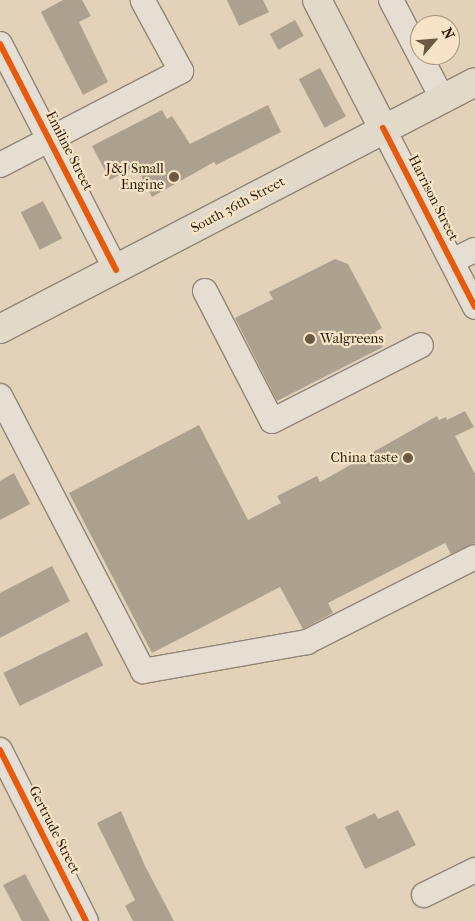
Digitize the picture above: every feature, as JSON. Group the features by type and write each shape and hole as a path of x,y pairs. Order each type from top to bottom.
{"main road":[{"name":"Harrison Street","path":"317,0 383,128"},
{"name":"South 36th Street","path":"0,329 116,270 383,128 475,82"}],"street":[{"path":"390,0 442,98"},
{"path":"0,165 181,72 143,1"},
{"name":"Emiline Street","path":"0,44 116,270"},
{"name":"Harrison Street","path":"383,128 475,307"},
{"path":"452,262 475,250"},
{"path":"205,291 272,421 421,345"},
{"path":"0,396 143,671 307,642 475,557"},
{"name":"Gertrude Street","path":"0,750 86,921"},
{"path":"424,895 475,870"}],"building":[{"path":"63,0 82,0 91,16 79,22 108,82 83,95 41,12"},
{"path":"227,0 263,0 269,12 239,26"},
{"path":"295,20 304,36 278,50 270,34"},
{"path":"320,68 346,117 325,128 299,79"},
{"path":"268,105 281,132 216,165 214,162 152,197 136,166 110,180 92,146 162,110 167,119 172,116 190,144"},
{"path":"43,201 62,238 40,250 21,212"},
{"name":"Walgreens","path":"335,259 348,264 382,328 375,332 383,347 277,401 235,318 273,299 269,292"},
{"path":"465,411 474,427 455,436 475,474 475,543 451,554 445,543 328,603 333,613 303,629 280,587 152,653 69,493 199,425 248,520 281,503 277,496 317,476 320,482 437,416 439,420 446,417 447,420"},
{"path":"14,473 30,504 0,520 0,481"},
{"path":"52,566 70,601 0,638 0,593"},
{"path":"87,632 103,665 20,706 3,673"},
{"path":"398,810 416,845 365,869 345,827 375,813 378,819"},
{"path":"121,811 145,866 174,921 133,921 125,906 135,900 97,823"},
{"path":"25,874 50,921 22,921 3,885"}],"cycle path":[{"path":"0,44 116,270"},
{"path":"383,128 475,307"},
{"path":"0,750 86,921"}],"place":[{"name":"J&J Small Engine","path":"174,177"},
{"name":"Walgreens","path":"310,339"},
{"name":"China taste","path":"408,458"}]}
